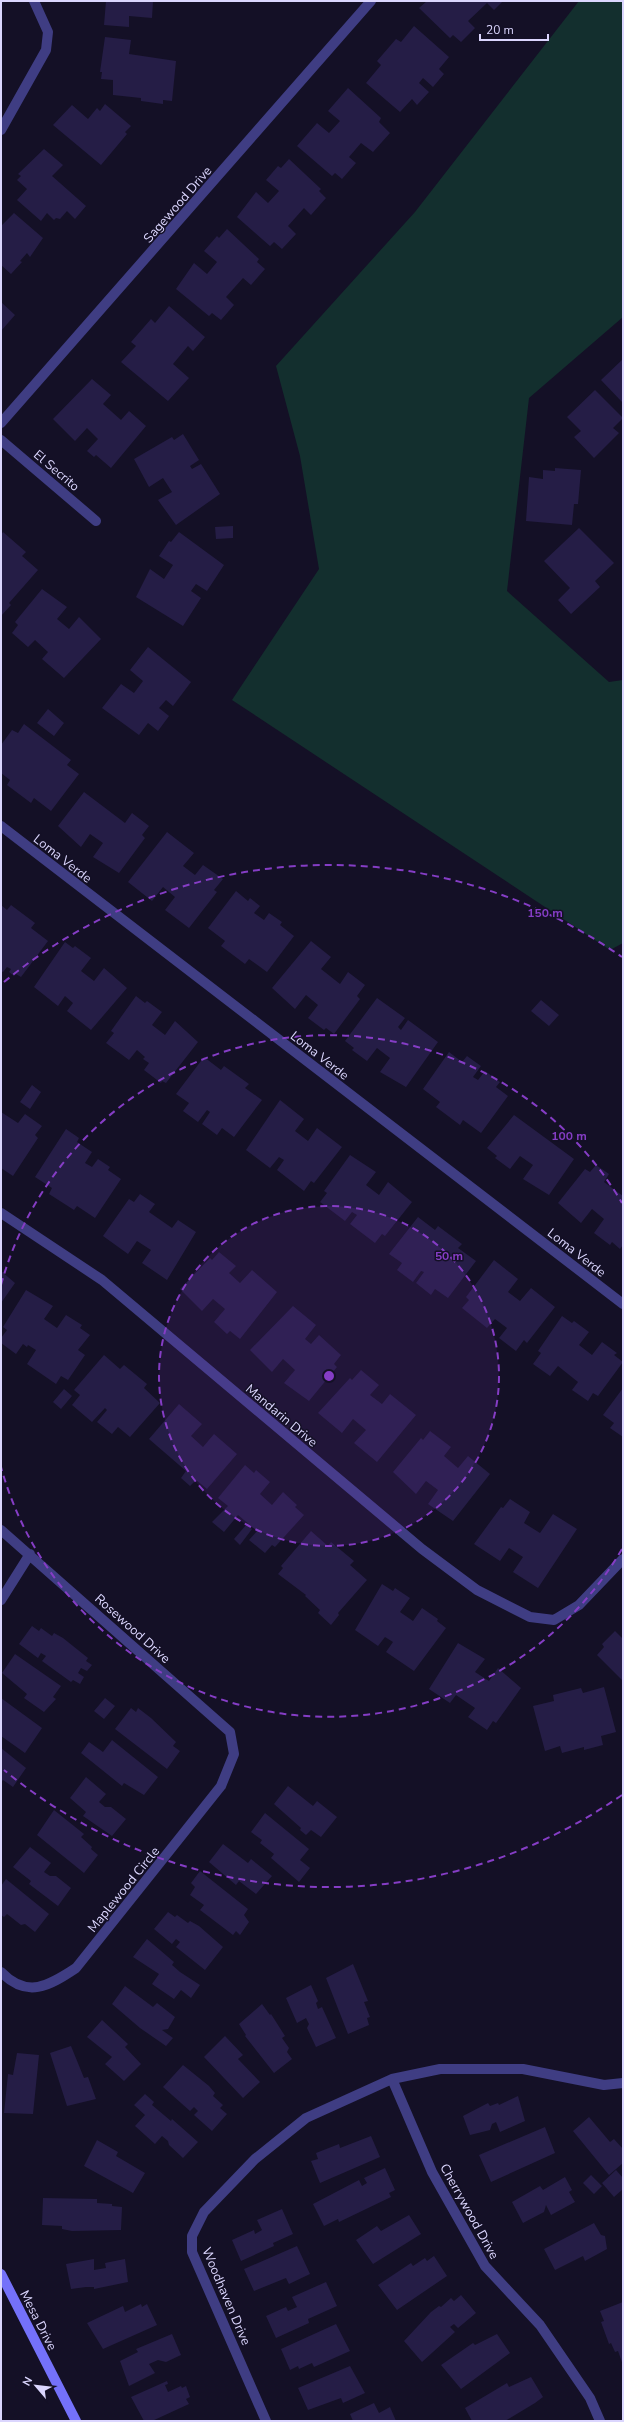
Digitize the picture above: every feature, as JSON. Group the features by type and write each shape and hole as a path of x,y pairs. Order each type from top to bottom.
{"main road":[{"name":"Mesa Drive","path":"1,2274 76,2421"}],"street":[{"path":"1,130 46,50 48,32 34,1"},
{"name":"Sagewood Drive","path":"1,422 371,1"},
{"name":"El Secrito","path":"1,440 96,521"},
{"name":"Loma Verde","path":"1,826 623,1304"},
{"name":"Mandarin Drive","path":"1,1213 102,1280 428,1554 478,1590 530,1617 554,1620 579,1605 623,1559"},
{"name":"Rosewood Drive","path":"1,1530 230,1732 234,1754"},
{"path":"1,1600 30,1554"},
{"name":"Maplewood Circle","path":"1,1972 8,1979 32,1989 53,1984 76,1968 222,1786 234,1754"},
{"name":"Woodhaven Drive","path":"266,2421 192,2252 192,2236 204,2212 255,2159 306,2118 392,2079 440,2069 523,2069 604,2085 623,2083"},
{"name":"Cherrywood Drive","path":"392,2079 432,2172 485,2266 540,2325 590,2398 600,2421"}],"green space":[{"path":"579,1 623,1 623,317 529,398 507,591 609,682 623,680 623,943 610,950 232,700 319,569 300,456 276,366 415,212"}],"building":[{"path":"106,1 153,1 152,18 129,16 129,27 104,25"},
{"path":"427,1 503,1 494,10 487,3 468,21 475,28 461,42 453,35 450,38 419,8"},
{"path":"414,26 449,57 439,69 444,74 433,87 423,78 419,83 429,92 417,105 412,99 400,112 366,83 381,65 377,61 396,39 401,42"},
{"path":"105,37 131,40 129,54 176,61 172,101 163,100 163,104 141,101 141,98 113,95 113,80 101,79 102,72 100,72"},
{"path":"348,88 381,118 379,122 390,133 373,152 361,143 349,157 356,163 342,179 335,173 332,176 297,146 317,123 329,133 340,121 328,111"},
{"path":"105,104 131,126 125,132 127,134 101,165 53,125 72,105 88,119 97,108 100,111"},
{"path":"44,149 63,165 52,176 86,206 75,219 67,211 60,219 56,218 54,220 47,213 41,221 17,200 27,189 17,180 21,176 18,174"},
{"path":"289,159 321,189 319,191 326,198 311,215 304,208 288,226 296,234 282,249 274,242 270,246 237,217 256,192 268,203 279,191 266,180 278,166 281,168"},
{"path":"14,213 43,238 30,257 27,253 20,261 22,262 11,274 1,265 1,226"},
{"path":"227,229 259,259 257,262 265,269 251,285 243,278 226,297 234,305 221,320 212,313 209,316 176,289 194,263 207,274 217,262 204,251 217,236 219,238"},
{"path":"1,302 15,315 1,331"},
{"path":"169,306 205,337 193,351 188,346 173,364 189,378 168,401 121,362 136,346 131,342 151,319 155,323"},
{"path":"623,359 623,403 601,380"},
{"path":"92,379 111,395 103,404 121,420 129,411 146,426 111,468 96,455 94,457 87,451 98,439 87,428 75,441 53,419"},
{"path":"595,390 623,418 613,428 619,433 594,458 574,437 581,431 567,417"},
{"path":"183,434 199,460 190,466 192,469 201,464 220,494 176,525 158,500 172,492 163,478 149,487 134,459 172,437 174,440"},
{"path":"555,468 581,470 578,504 574,504 572,525 526,521 529,477 543,479 543,470 555,471"},
{"path":"233,526 233,538 216,539 215,527"},
{"path":"579,528 614,563 595,581 600,587 571,614 558,600 570,588 544,561"},
{"path":"3,532 26,552 22,556 38,570 9,603 11,605 1,616 1,535"},
{"path":"179,532 224,565 207,591 196,584 191,591 201,598 183,626 136,597 150,569 164,579 173,565 159,556 169,541 171,542"},
{"path":"42,589 67,607 57,619 69,629 79,617 101,639 64,678 42,659 48,652 35,640 28,647 12,633 18,625 15,622"},
{"path":"148,647 191,682 173,706 166,700 159,708 169,716 158,731 148,723 139,735 102,708 121,684 134,693 143,681 130,670"},
{"path":"48,709 64,723 54,736 37,723"},
{"path":"24,724 71,760 67,765 79,774 51,811 34,798 31,803 7,785 10,780 1,773 1,745 12,730 18,733"},
{"path":"84,792 125,823 132,813 149,826 142,835 145,838 119,873 93,857 103,843 90,834 81,847 58,826"},
{"path":"167,832 194,853 183,866 195,875 203,865 223,879 214,890 217,892 189,928 165,910 175,897 163,887 152,901 128,882"},
{"path":"236,891 248,901 250,898 260,906 254,913 264,920 269,913 282,922 280,925 294,936 267,972 249,959 245,964 221,946 225,941 208,928"},
{"path":"1,905 7,910 11,905 35,923 31,928 48,941 21,977 16,974 14,976 9,972 11,969 7,967 3,972 1,971"},
{"path":"311,941 331,957 321,969 340,984 348,972 365,985 357,996 360,999 334,1034 326,1028 324,1030 308,1018 318,1005 306,995 295,1009 272,988"},
{"path":"65,942 73,948 75,946 91,958 81,971 94,981 104,968 127,988 91,1030 67,1011 73,1003 65,996 58,1006 34,987"},
{"path":"136,996 145,1003 147,1001 162,1012 152,1025 165,1035 175,1021 198,1042 166,1083 162,1081 161,1083 144,1070 149,1063 143,1059 145,1057 137,1050 129,1060 106,1043 114,1033 111,1031"},
{"path":"377,998 405,1018 398,1027 401,1030 408,1020 438,1042 406,1087 380,1072 390,1058 377,1048 367,1061 352,1050 354,1048 345,1041"},
{"path":"541,1000 559,1015 549,1026 531,1011"},
{"path":"449,1052 462,1062 467,1056 481,1066 473,1077 478,1080 485,1071 500,1082 496,1087 508,1096 481,1133 463,1120 460,1125 436,1107 440,1102 423,1089"},
{"path":"204,1057 221,1070 224,1066 249,1084 245,1088 262,1100 234,1137 222,1128 217,1135 202,1124 210,1112 207,1110 198,1122 183,1111 189,1103 176,1094"},
{"path":"32,1085 41,1092 30,1109 20,1102"},
{"path":"280,1100 304,1119 295,1131 308,1141 317,1128 342,1147 314,1183 311,1181 304,1191 277,1170 284,1160 279,1157 270,1168 246,1150"},
{"path":"1,1112 18,1123 25,1114 42,1126 35,1135 38,1138 13,1176 1,1168"},
{"path":"514,1115 574,1159 549,1195 523,1179 533,1165 520,1156 510,1169 495,1158 497,1156 487,1148"},
{"path":"66,1129 79,1138 77,1142 92,1152 85,1163 92,1167 98,1159 110,1167 108,1170 121,1179 95,1218 77,1206 74,1210 49,1194 52,1188 35,1177"},
{"path":"350,1155 376,1172 366,1185 379,1195 388,1182 412,1202 385,1236 382,1234 375,1243 350,1224 357,1215 352,1212 345,1221 320,1202 327,1193 324,1191"},
{"path":"596,1165 609,1174 604,1182 623,1196 623,1245 620,1249 612,1242 610,1245 594,1233 604,1219 592,1209 581,1223 558,1203 585,1169 590,1172"},
{"path":"140,1194 155,1204 149,1212 172,1228 178,1220 196,1232 167,1280 142,1263 151,1250 137,1241 128,1254 103,1236 129,1199 134,1202"},
{"path":"418,1217 435,1230 438,1226 462,1244 458,1248 476,1261 448,1298 435,1289 431,1295 416,1283 424,1272 421,1271 413,1282 397,1270 402,1263 389,1254"},
{"path":"219,1252 236,1266 229,1273 240,1283 252,1270 277,1292 240,1339 230,1331 227,1334 214,1322 225,1309 213,1299 202,1311 180,1289 210,1258 212,1260"},
{"path":"494,1260 518,1279 508,1292 520,1301 531,1288 555,1307 527,1343 524,1340 516,1351 499,1338 507,1328 495,1319 487,1328 462,1308 469,1300 466,1297"},
{"path":"1,1271 15,1283 1,1303"},
{"path":"26,1290 53,1306 44,1319 57,1328 66,1315 82,1325 80,1328 90,1335 78,1350 85,1355 68,1380 61,1376 56,1384 27,1364 36,1350 28,1345 27,1347 23,1344 16,1354 1,1343 1,1338 7,1330 3,1327"},
{"path":"293,1306 316,1325 305,1339 311,1344 319,1335 341,1355 334,1364 337,1367 309,1401 284,1383 295,1370 283,1359 272,1372 250,1350"},
{"path":"562,1316 572,1323 574,1321 589,1332 579,1345 592,1355 602,1342 617,1353 614,1355 623,1362 598,1396 593,1393 588,1401 572,1390 578,1382 558,1366 550,1376 533,1364 541,1353 538,1351"},
{"path":"104,1355 120,1369 124,1365 147,1384 144,1388 160,1403 130,1437 118,1427 112,1434 97,1422 107,1410 105,1408 92,1422 72,1405 80,1395 74,1390"},
{"path":"361,1370 379,1385 370,1395 382,1404 390,1394 416,1415 377,1462 354,1443 366,1430 353,1419 342,1433 318,1413 350,1378 352,1380"},
{"path":"623,1388 623,1437 610,1428 614,1423 603,1415"},
{"path":"64,1389 72,1396 61,1409 53,1402"},
{"path":"179,1404 202,1424 191,1436 203,1447 214,1434 237,1454 207,1489 196,1480 190,1486 181,1478 186,1471 149,1439"},
{"path":"430,1431 451,1447 444,1456 458,1468 468,1456 490,1474 453,1521 428,1504 438,1490 426,1481 416,1494 393,1472 421,1438 423,1440"},
{"path":"245,1465 254,1473 256,1470 270,1482 260,1494 272,1505 283,1492 297,1505 295,1507 304,1515 275,1547 272,1545 265,1553 249,1540 257,1531 238,1515 224,1532 212,1522 228,1506 218,1498"},
{"path":"510,1499 530,1512 524,1523 540,1533 553,1514 577,1529 538,1588 513,1572 523,1557 509,1548 500,1561 474,1544 501,1507 503,1508"},
{"path":"246,1525 252,1529 240,1545 234,1539"},
{"path":"311,1531 328,1546 331,1542 354,1561 350,1565 367,1580 338,1613 339,1615 331,1625 318,1613 320,1610 305,1596 306,1595 278,1574 283,1568 281,1566"},
{"path":"382,1584 393,1591 395,1588 410,1598 400,1612 413,1621 422,1608 438,1619 437,1621 446,1628 414,1671 386,1652 393,1642 385,1637 378,1646 355,1630"},
{"path":"32,1626 39,1631 41,1628 52,1636 54,1633 63,1638 88,1658 86,1661 92,1665 87,1671 81,1668 78,1673 84,1677 80,1684 73,1680 71,1682 42,1661 46,1656 41,1653 38,1658 19,1644"},
{"path":"615,1631 623,1639 623,1681 597,1655 604,1647 602,1644"},
{"path":"458,1643 485,1659 475,1672 489,1681 498,1668 521,1688 496,1723 493,1721 487,1730 468,1717 475,1708 456,1695 450,1703 429,1689"},
{"path":"15,1654 61,1686 53,1697 56,1699 44,1712 24,1698 27,1694 2,1673"},
{"path":"604,1687 616,1732 601,1736 603,1745 584,1750 584,1747 562,1753 560,1746 545,1751 533,1706 554,1701 553,1695 581,1688 583,1693"},
{"path":"1,1698 42,1728 25,1753 1,1736"},
{"path":"105,1698 115,1706 104,1719 94,1711"},
{"path":"131,1708 136,1712 138,1708 151,1718 176,1742 173,1746 180,1751 167,1769 115,1729"},
{"path":"112,1740 158,1777 144,1795 124,1783 122,1786 81,1753 89,1742 103,1752"},
{"path":"1,1748 26,1768 13,1787 3,1780 1,1782"},
{"path":"86,1777 106,1794 99,1802 105,1807 111,1807 126,1819 112,1836 83,1816 86,1812 70,1798"},
{"path":"288,1786 313,1806 317,1801 337,1817 321,1837 311,1830 306,1835 300,1830 301,1828 274,1804"},
{"path":"54,1810 84,1834 81,1837 98,1855 84,1873 37,1835"},
{"path":"265,1813 309,1849 300,1860 310,1868 299,1882 271,1858 274,1854 260,1843 262,1840 251,1832"},
{"path":"223,1844 248,1863 251,1859 272,1876 256,1894 239,1881 236,1885 209,1862"},
{"path":"30,1847 51,1863 44,1872 50,1876 56,1876 71,1888 58,1906 29,1884 31,1881 13,1867"},
{"path":"200,1871 248,1909 244,1915 249,1922 240,1935 236,1931 233,1935 200,1910 204,1905 190,1895 195,1887 191,1883"},
{"path":"6,1879 49,1914 35,1932 25,1924 21,1925 7,1914 4,1917 1,1915 1,1886"},
{"path":"168,1912 175,1917 177,1915 188,1923 190,1921 199,1926 223,1947 205,1970 176,1947 180,1942 176,1939 172,1944 154,1929"},
{"path":"147,1939 174,1962 172,1965 180,1972 200,1985 191,1998 181,1990 174,1999 152,1984 159,1974 133,1957"},
{"path":"353,1964 368,2001 364,2002 370,2017 367,2018 369,2025 348,2034 326,1978"},
{"path":"311,1985 318,2001 316,2003 318,2009 322,2007 336,2038 316,2047 307,2028 309,2024 306,2018 297,2023 286,1998"},
{"path":"125,1986 153,2007 157,2003 175,2017 168,2029 162,2030 173,2038 166,2046 140,2028 112,2004"},
{"path":"262,2004 270,2015 271,2014 285,2036 282,2038 289,2048 287,2052 292,2059 274,2073 245,2036 246,2035 239,2024"},
{"path":"102,2020 128,2044 125,2047 141,2064 124,2081 105,2064 112,2057 87,2037"},
{"path":"225,2036 243,2055 238,2059 260,2082 243,2098 204,2057"},
{"path":"71,2046 84,2078 88,2077 96,2099 67,2106 50,2053"},
{"path":"17,2053 39,2055 33,2114 4,2113 8,2074 13,2075"},
{"path":"183,2065 209,2086 215,2093 213,2096 223,2105 220,2108 227,2114 212,2131 194,2115 198,2111 194,2107 190,2111 163,2087"},
{"path":"145,2094 154,2102 152,2105 171,2121 172,2119 198,2142 183,2158 162,2136 155,2144 135,2126 145,2115 134,2105"},
{"path":"518,2096 525,2121 500,2132 496,2122 492,2124 490,2130 470,2135 463,2116 488,2103 490,2106 498,2103 499,2105"},
{"path":"589,2117 610,2142 614,2139 623,2149 623,2163 609,2175 573,2131"},
{"path":"545,2127 555,2153 491,2182 479,2155"},
{"path":"371,2136 380,2157 320,2183 311,2161 318,2159 316,2153 339,2144 340,2148"},
{"path":"97,2140 118,2152 116,2156 145,2173 133,2193 84,2166"},
{"path":"385,2168 395,2190 389,2193 391,2197 339,2222 338,2219 324,2226 313,2204 359,2180 362,2186 367,2183 364,2178"},
{"path":"616,2170 623,2178 623,2189 614,2197 602,2183"},
{"path":"591,2175 602,2186 594,2194 583,2183"},
{"path":"565,2177 572,2190 569,2192 575,2202 551,2215 546,2205 544,2212 523,2223 512,2202 540,2186 543,2190"},
{"path":"43,2198 97,2199 97,2203 112,2204 112,2206 122,2207 121,2230 72,2231 62,2229 62,2226 42,2225"},
{"path":"282,2209 293,2234 273,2243 274,2246 241,2261 232,2240 254,2230 255,2234 262,2230 257,2220"},
{"path":"409,2215 421,2234 373,2264 356,2240 377,2226 381,2231"},
{"path":"594,2223 601,2235 605,2236 607,2249 585,2261 583,2256 555,2270 544,2249"},
{"path":"297,2246 310,2274 289,2284 286,2278 254,2291 244,2269"},
{"path":"434,2256 447,2276 397,2310 378,2285 411,2263 413,2266 425,2258 427,2261"},
{"path":"94,2259 94,2270 106,2268 105,2263 125,2259 128,2282 94,2289 94,2287 86,2287 71,2289 66,2264"},
{"path":"326,2282 337,2306 308,2319 309,2323 276,2338 266,2316 286,2307 288,2311 297,2307 292,2297"},
{"path":"461,2295 476,2313 458,2328 454,2324 450,2327 455,2332 422,2362 404,2341 431,2312 439,2306 441,2307 451,2298 454,2301"},
{"path":"623,2302 623,2365 618,2351 615,2352 611,2343 609,2344 601,2322 604,2321 600,2311"},
{"path":"141,2304 142,2307 147,2304 157,2325 103,2349 87,2323 123,2306 125,2312"},
{"path":"336,2324 350,2351 314,2367 312,2363 299,2369 298,2366 290,2370 281,2349"},
{"path":"172,2334 181,2355 166,2362 158,2360 149,2364 155,2373 129,2386 120,2361 138,2352 136,2349"},
{"path":"497,2334 510,2353 461,2389 441,2365 473,2343 475,2345"},
{"path":"350,2366 365,2393 343,2403 341,2398 308,2410 298,2388"},
{"path":"531,2377 543,2397 535,2403 505,2421 472,2421 465,2408 507,2383 509,2387"},
{"path":"167,2381 168,2384 165,2385 168,2392 181,2386 182,2388 186,2386 190,2397 186,2399 189,2404 152,2421 144,2421 131,2397"},
{"path":"374,2403 379,2413 390,2407 396,2421 353,2421 350,2414"}]}
